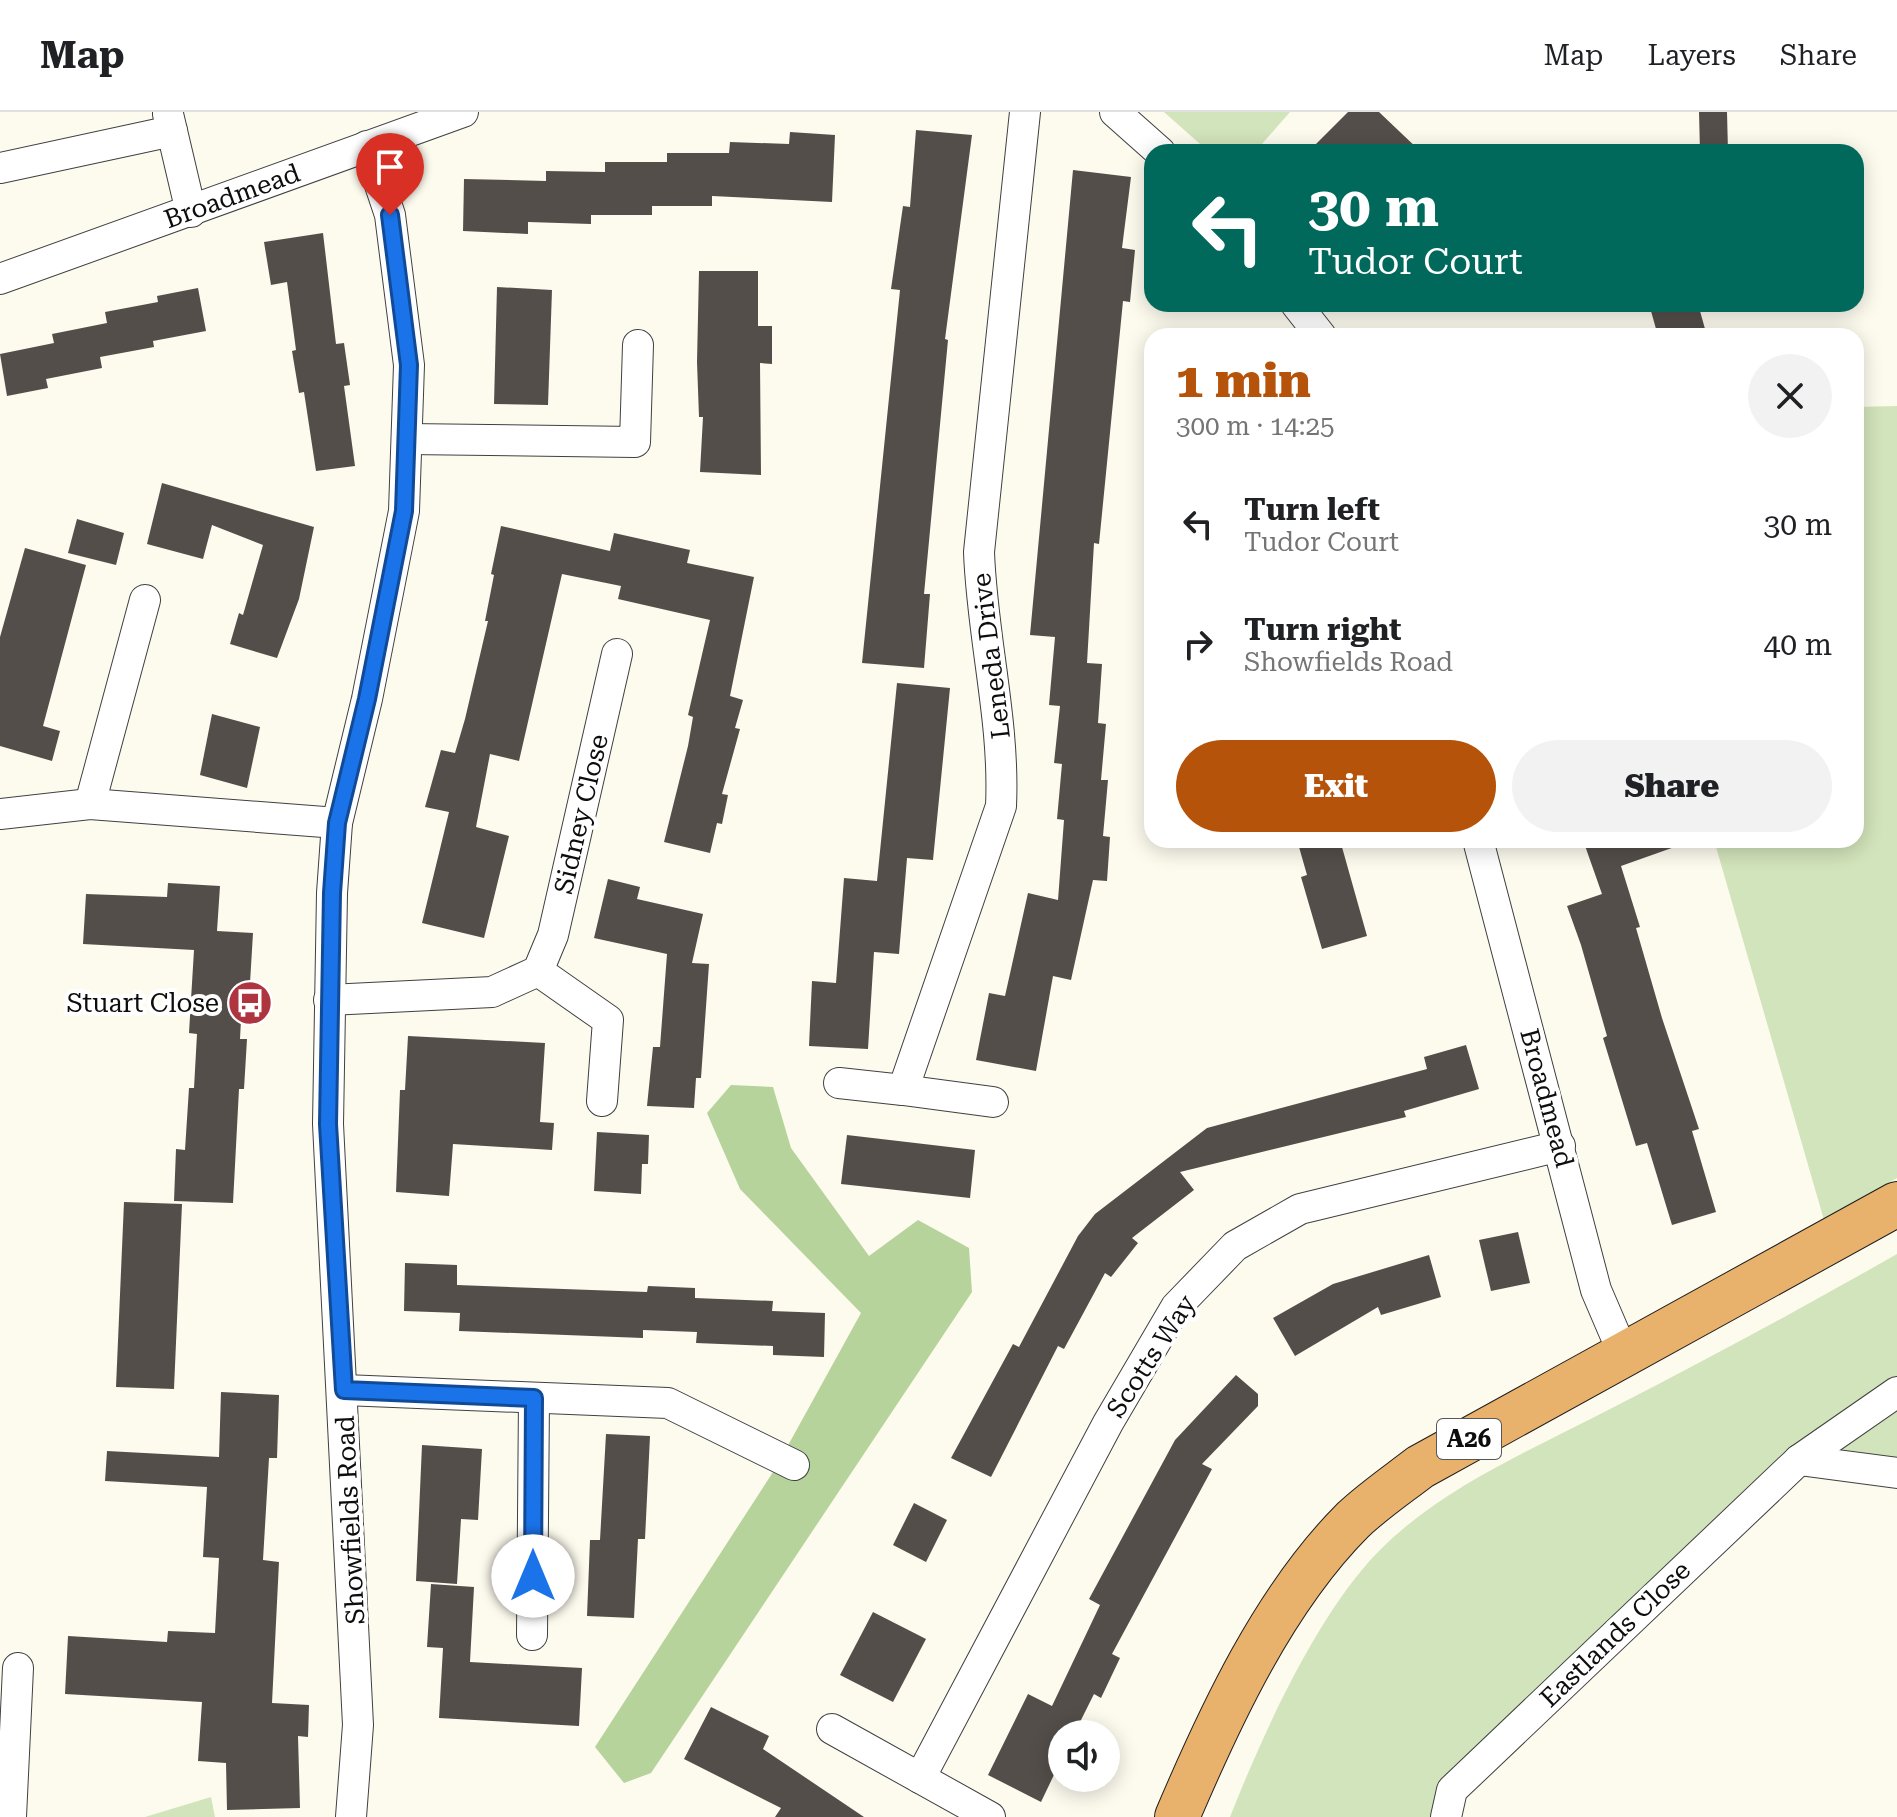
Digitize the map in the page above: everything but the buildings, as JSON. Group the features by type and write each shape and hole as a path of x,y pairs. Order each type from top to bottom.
{"highway":[{"name":"A26","path":"1177,1817 1215,1728 1298,1587 1354,1520 1420,1467 1897,1204"}],"street":[{"name":"Broadmead","path":"0,279 463,112"},
{"name":"Leneda Drive","path":"903,1090 1001,806 1003,757 981,606 979,552 1025,112"},
{"path":"1115,112 1151,144"},
{"path":"0,168 170,121 191,212"},
{"name":"Showfields Road","path":"351,1817 358,1725 344,1390 328,1124 329,1000 337,823 367,699 404,511 409,365 390,215 367,146"},
{"path":"1302,312 1315,328"},
{"path":"407,439 635,442 638,345"},
{"path":"90,804 145,600"},
{"name":"Sidney Close","path":"538,971 553,935 617,654"},
{"path":"0,814 90,804 337,823"},
{"name":"Broadmead","path":"1480,848 1596,1290 1623,1353"},
{"path":"329,1000 492,992 538,971 608,1020 602,1101"},
{"path":"839,1083 993,1102"},
{"name":"Scotts Way","path":"920,1778 1108,1423 1176,1307 1235,1246 1300,1209 1560,1146"},
{"path":"344,1390 668,1403 794,1465"},
{"name":"Eastlands Close","path":"1446,1817 1452,1790 1799,1460 1897,1392"},
{"path":"532,1635 534,1398"},
{"path":"1799,1460 1897,1473"},
{"path":"11,1817 18,1668"},
{"path":"832,1729 990,1817"}],"green space":[{"path":"1164,112 1290,112 1262,144 1200,144"},
{"path":"1897,406 1897,1178 1824,1220 1716,848 1864,848 1864,407"},
{"path":"731,1085 773,1087 791,1148 869,1256 918,1220 969,1248 972,1292 651,1773 624,1783 595,1747 775,1469 861,1313 740,1189 707,1113"},
{"path":"1897,1254 1897,1468 1806,1457 1432,1817 1230,1817 1274,1714 1312,1643 1354,1579 1402,1530 1430,1508 1490,1471 1721,1351"},
{"path":"211,1797 215,1817 145,1817"}],"place":[{"name":"Stuart Close","path":"250,1003"}],"route":[{"path":"390,215 409,365 404,511 367,699 337,823 332,893 328,1124 344,1390 534,1398 533,1576"}]}
